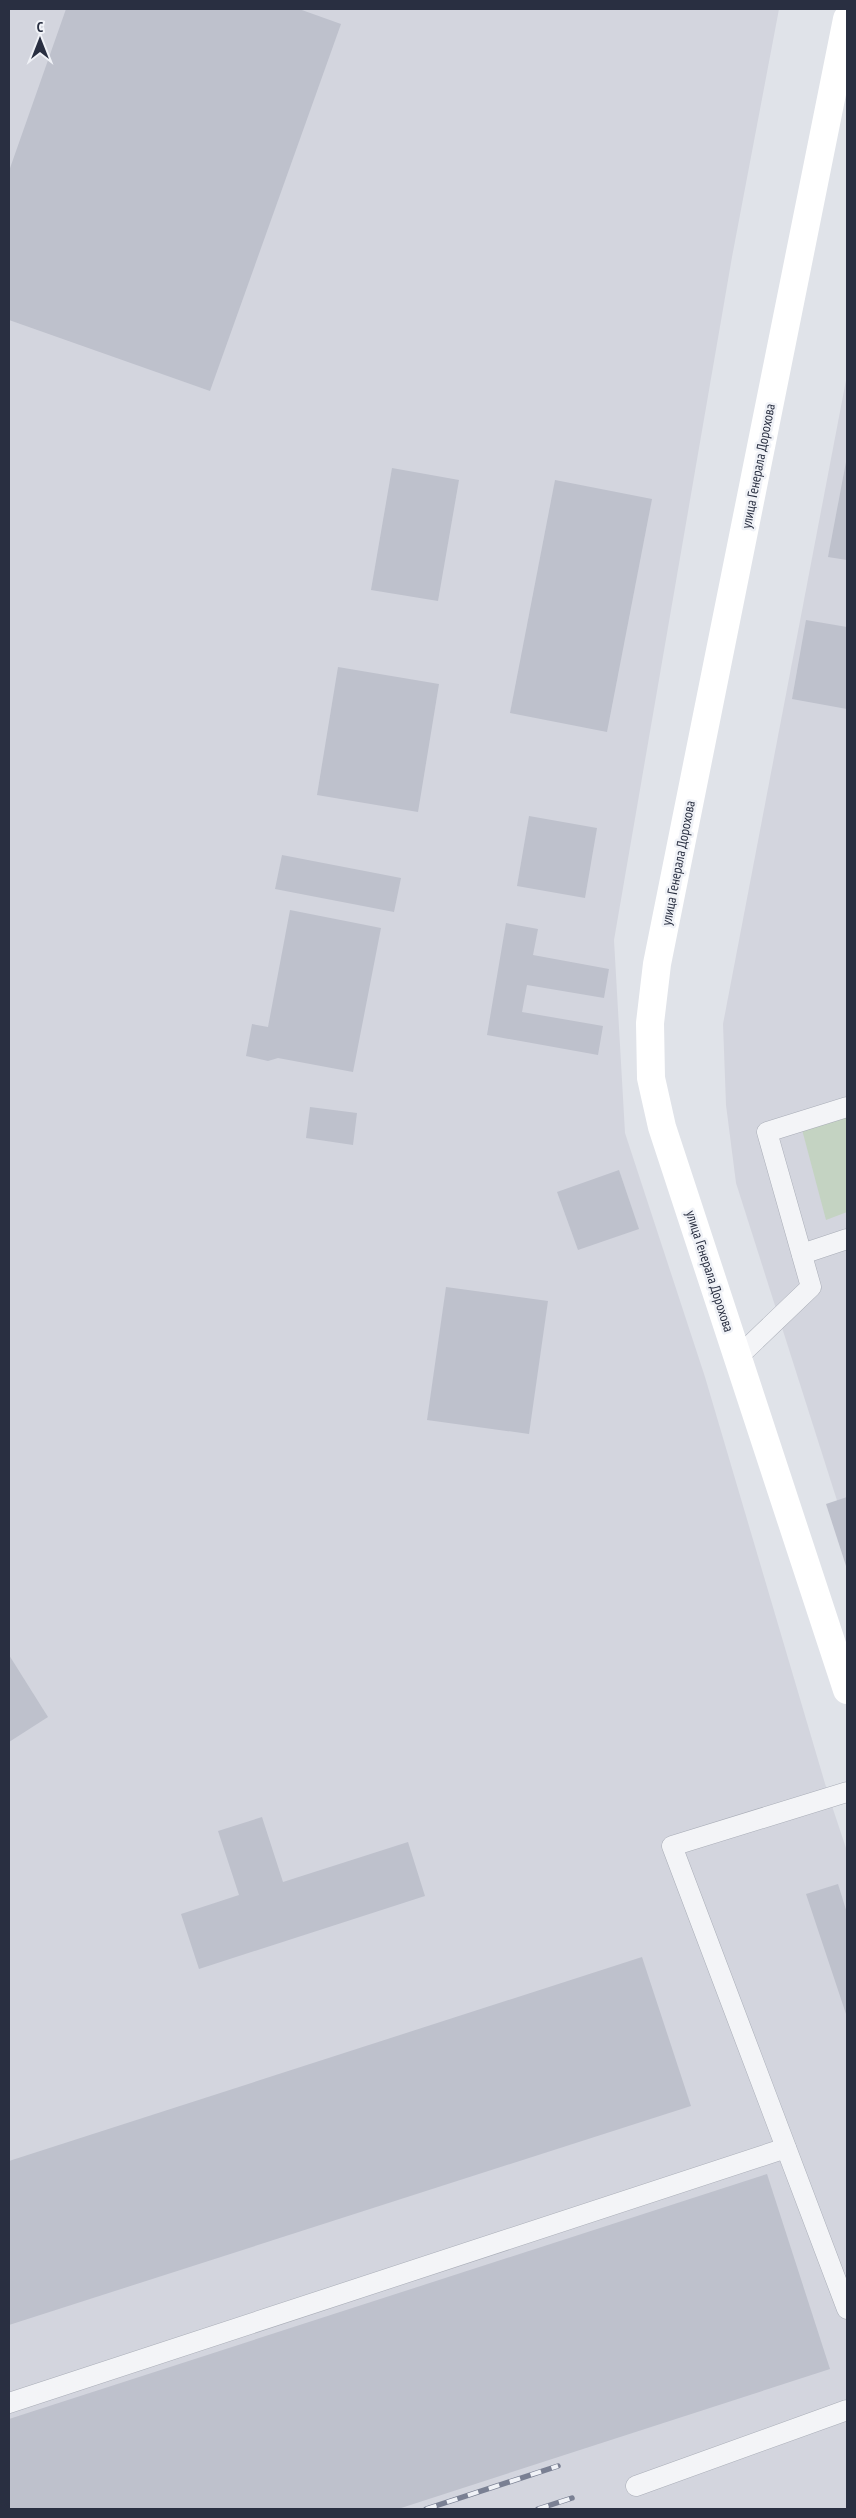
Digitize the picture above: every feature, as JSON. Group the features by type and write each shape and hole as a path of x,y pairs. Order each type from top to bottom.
{"street":[{"name":"улица Генерала Дорохова","path":"847,19 841,88 657,964 650,1023 651,1078 662,1126 847,1690"}],"lane":[{"path":"739,1356 811,1287 767,1132 847,1107"},
{"path":"802,1254 847,1239"},
{"path":"847,1792 672,1846 847,2309"},
{"path":"9,2403 786,2148"},
{"path":"636,2486 847,2410"}],"shaded area":[{"path":"9,9 779,9 732,257 614,940 625,1133 705,1377 829,1797 847,1851 847,2509 9,2509"},
{"path":"847,375 847,1532 736,1183 726,1105 723,1024"}],"green space":[{"path":"847,1107 847,1212 826,1220 800,1122"}],"building":[{"path":"66,9 299,9 341,24 210,391 9,320 9,171"},
{"path":"847,462 847,560 828,557"},
{"path":"392,468 459,480 438,601 371,590"},
{"path":"555,480 652,499 607,732 510,713"},
{"path":"806,620 847,627 847,709 792,699"},
{"path":"338,667 439,684 418,812 317,795"},
{"path":"529,816 597,828 585,898 517,886"},
{"path":"282,855 401,878 394,912 275,889"},
{"path":"290,910 381,928 353,1072 278,1058 268,1061 246,1056 252,1024 268,1027"},
{"path":"506,923 538,929 533,955 609,969 604,998 527,985 522,1012 603,1026 598,1055 487,1035"},
{"path":"310,1107 357,1113 353,1145 306,1138"},
{"path":"619,1170 639,1229 578,1250 557,1192"},
{"path":"446,1287 548,1301 529,1434 427,1420"},
{"path":"847,1497 847,1569 826,1504"},
{"path":"9,1655 48,1717 9,1742"},
{"path":"262,1817 283,1882 408,1842 425,1896 199,1969 181,1914 239,1895 218,1831"},
{"path":"838,1884 847,1913 847,2017 806,1894"},
{"path":"642,1957 691,2106 9,2325 9,2161"},
{"path":"767,2174 830,2369 398,2509 9,2509 9,2419"}],"railway":[{"path":"426,2509 558,2466"},
{"path":"538,2509 572,2498"}]}
